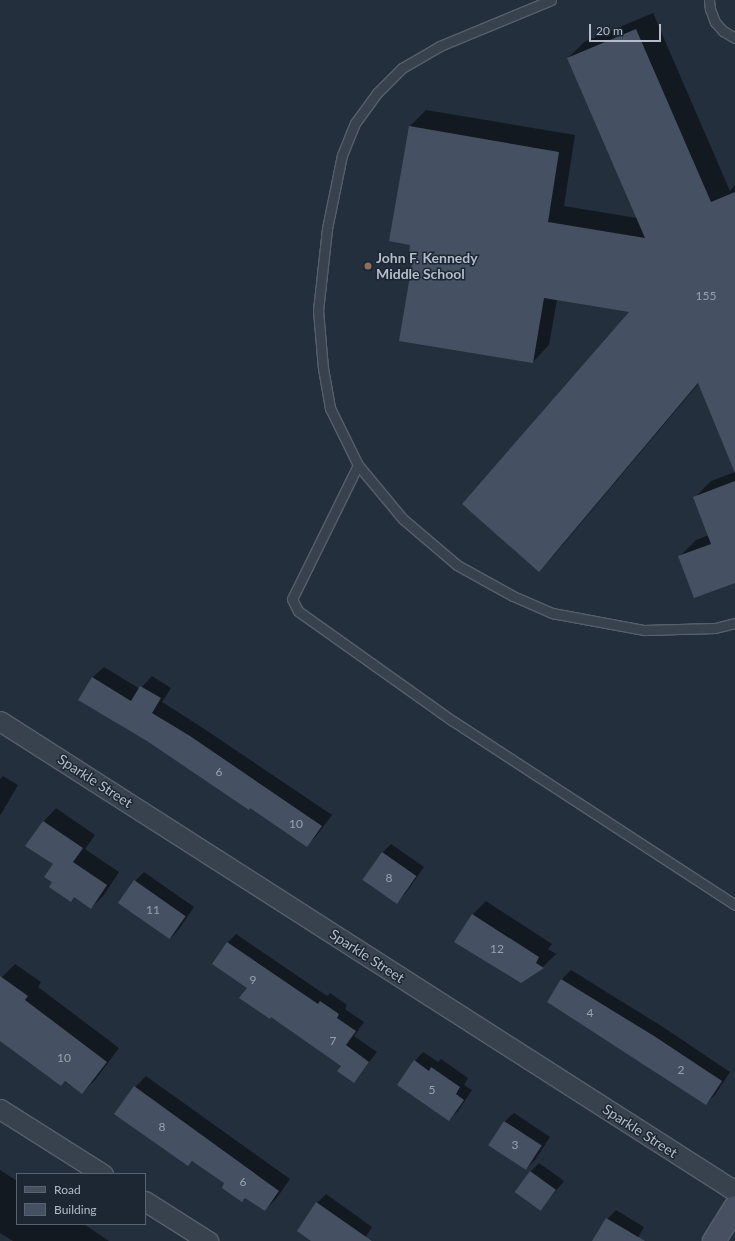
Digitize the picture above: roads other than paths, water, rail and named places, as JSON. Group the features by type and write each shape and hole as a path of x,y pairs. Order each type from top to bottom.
{"main road":[{"path":"714,1241 735,1207"}],"street":[{"name":"Sparkle Street","path":"0,721 735,1191"},
{"path":"0,1109 101,1173"},
{"path":"146,1202 208,1241"}],"lane":[{"path":"551,0 440,46 402,68 377,93 355,123 342,155 327,229 318,310 323,368 330,408 358,465 403,519 456,565 513,596 552,613 644,630 715,628 735,623"},
{"path":"709,0 710,9 715,22 723,31 735,38"},
{"path":"358,465 292,598 298,611 453,721 735,905"}],"place":[{"name":"John F. Kennedy Middle School","path":"368,266"}]}
